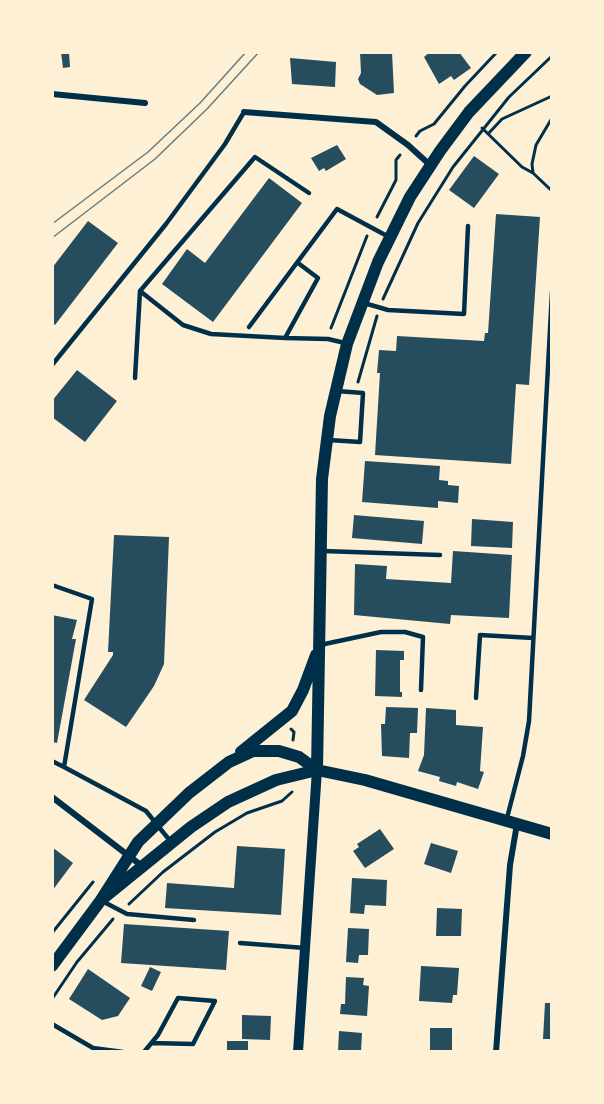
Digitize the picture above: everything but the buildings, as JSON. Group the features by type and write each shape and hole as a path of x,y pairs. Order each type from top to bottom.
{"main road":[{"path":"317,770 321,551 326,440 347,344 361,302 389,237 430,165 481,98 526,52"},
{"path":"55,958 100,900 128,855 156,823 292,711 303,690 320,645"},
{"path":"229,762 254,751 279,751 299,757 317,770"},
{"path":"100,900 171,842 211,813 249,791 283,777 317,770 365,780 552,834"}],"street":[{"path":"52,94 145,103"},
{"path":"244,112 376,122 408,145 430,165"},
{"path":"298,1052 317,770"},
{"path":"52,796 143,866"},
{"path":"496,1052 512,823"}],"lane":[{"path":"52,365 166,224 225,144 244,112"},
{"path":"135,378 140,291 255,157 309,194"},
{"path":"249,327 337,209 389,237"},
{"path":"361,302 380,308 464,314 468,226"},
{"path":"285,338 318,278 298,263"},
{"path":"140,291 183,325 211,334 328,339 347,344"},
{"path":"512,823 526,740 552,292"},
{"path":"326,440 360,442 363,393 335,391"},
{"path":"321,551 440,555"},
{"path":"52,585 92,599 64,767"},
{"path":"320,645 381,632 405,632 423,637 421,690"},
{"path":"476,698 480,635 533,638"},
{"path":"52,761 141,808 171,842"},
{"path":"100,900 120,912 194,920"},
{"path":"240,944 305,948"},
{"path":"144,1052 152,1043 178,998 214,1001 193,1044 152,1043"},
{"path":"52,1024 93,1048 123,1052"}],"path":[{"path":"417,134 434,124 497,52"},
{"path":"356,392 380,308 418,223 453,166 482,128 522,83 552,56"},
{"path":"488,134 502,119 552,96"},
{"path":"533,173 532,164 536,146 552,118"},
{"path":"482,128 522,167 533,173 552,191"},
{"path":"328,339 371,227 396,180 396,160 399,156"},
{"path":"289,727 294,732 303,734"},
{"path":"293,740 294,732"},
{"path":"52,999 77,962 120,912 163,872 214,832 239,817 282,801 317,770"},
{"path":"52,933 84,890"}],"tram line":[{"path":"52,224 148,152 200,103 246,52"},
{"path":"52,238 155,159 207,109 259,52"}]}
